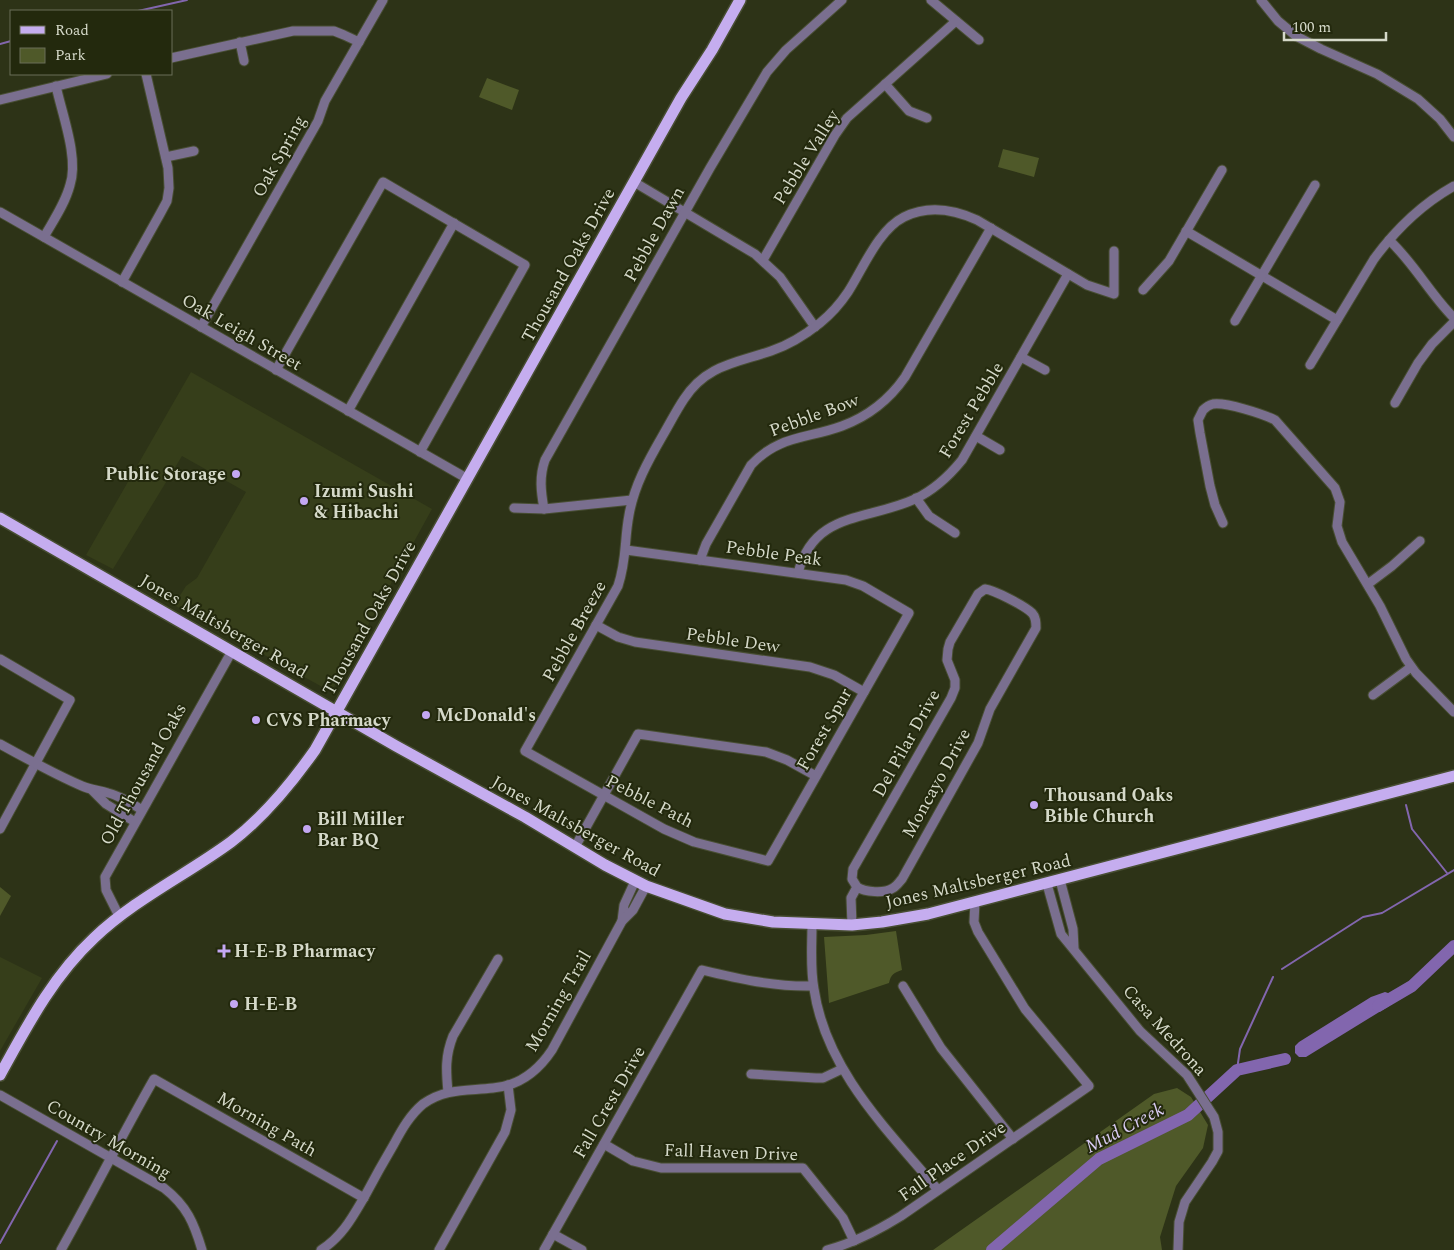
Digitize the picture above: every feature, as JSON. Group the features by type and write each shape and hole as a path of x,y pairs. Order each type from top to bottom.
{"main road":[{"name":"Thousand Oaks Drive","path":"0,1075 41,1002 60,976 92,939 119,916 214,854 244,831 272,803 315,750 681,98 712,50 739,2"},
{"name":"Jones Maltsberger Road","path":"0,518 635,880 646,886 725,914 773,922 852,925 928,914 1454,776"}],"street":[{"name":"Oak Spring","path":"201,327 318,120 325,101 383,0"},
{"name":"Pebble Dawn","path":"544,509 541,476 545,460 685,212 767,72 786,50 842,0"},
{"path":"931,0 980,40"},
{"path":"1262,0 1278,21 1296,36 1377,74 1418,99 1440,118 1454,137"},
{"name":"Pebble Valley","path":"763,260 843,124 956,21"},
{"path":"172,58 286,32 326,30 344,34 359,42"},
{"path":"240,42 244,61"},
{"path":"0,100 103,75"},
{"path":"122,282 166,201 170,181 146,75"},
{"path":"885,84 909,111 927,118"},
{"path":"44,237 70,188 73,174 72,153 56,86"},
{"path":"166,157 194,151"},
{"path":"1143,290 1169,261 1222,170"},
{"path":"276,370 383,182 526,265 420,452"},
{"path":"634,182 763,260 780,277 815,327"},
{"path":"1235,321 1316,185"},
{"path":"1310,365 1374,258 1406,221 1424,206 1454,186"},
{"name":"Pebble Breeze","path":"525,751 618,586 625,564 632,500 644,468 683,400 695,385 718,368 785,346 815,327 840,304 881,238 903,217 924,211 949,209 963,214 991,228 1097,290 1114,294 1114,251"},
{"name":"Oak Leigh Street","path":"0,212 468,479"},
{"path":"348,411 454,223"},
{"name":"Pebble Bow","path":"700,560 706,544 751,465 758,457 781,443 858,419 878,407 897,388 906,377 991,228"},
{"path":"1186,231 1337,320"},
{"path":"1389,240 1408,260 1433,295 1454,318"},
{"name":"Forest Pebble","path":"798,573 807,550 828,528 840,522 900,505 916,498 935,487 954,470 976,436 1068,274"},
{"path":"1395,403 1432,344 1454,322"},
{"path":"1021,357 1045,370"},
{"path":"1223,523 1215,505 1210,486 1198,420 1203,410 1215,404 1224,404 1275,420 1335,488 1340,502 1337,526 1339,536 1368,584 1399,648 1411,667 1453,709"},
{"path":"976,436 1000,450"},
{"path":"916,498 929,516 955,533"},
{"path":"514,508 544,509 632,500"},
{"path":"1368,584 1420,541"},
{"name":"Pebble Peak","path":"626,550 853,582 909,613"},
{"name":"Del Pilar Drive","path":"857,887 852,879 853,869 951,698 955,688 955,680 947,660 950,642 975,597 985,590 994,591 1032,613 1036,621"},
{"name":"Forest Spur","path":"768,861 909,613"},
{"name":"Moncayo Drive","path":"857,887 862,890 886,891 893,888 902,879 978,742 990,710 1036,628 1036,621"},
{"name":"Pebble Dew","path":"596,625 618,637 636,642 810,667 834,675 864,692"},
{"name":"Old Thousand Oaks","path":"119,916 106,890 105,877 232,651"},
{"path":"0,659 70,700 0,829"},
{"path":"1372,695 1411,667"},
{"path":"575,847 638,734 766,752 787,760 816,776"},
{"path":"0,744 35,764 92,790 118,796 142,810"},
{"name":"Pebble Path","path":"525,751 653,824 694,842 768,861"},
{"path":"92,790 106,804 135,822"},
{"name":"Morning Trail","path":"622,921 624,905 635,880"},
{"path":"1060,880 1073,929 1074,948"},
{"name":"Casa Medrona","path":"1047,884 1061,934 1140,1031 1187,1075 1214,1117 1218,1132 1218,1151 1185,1202 1179,1222 1178,1250"},
{"name":"Morning Trail","path":"321,1250 343,1232 353,1218 411,1116 425,1103 438,1095 459,1089 493,1088 508,1085 530,1074 547,1057 622,921 633,910 646,886"},
{"path":"852,925 851,898 857,887"},
{"name":"Fall Place Drive","path":"827,1250 854,1241 880,1229 1089,1086 1025,1009 1011,987 978,932 974,922 975,902"},
{"path":"1055,911 1067,908"},
{"path":"812,924 811,970 819,1014 826,1037 842,1069 864,1101 938,1190"},
{"path":"448,1092 445,1068 448,1048 453,1036 498,959"},
{"name":"Fall Crest Drive","path":"544,1250 702,970 749,981 813,986"},
{"path":"903,986 941,1048 1013,1139"},
{"path":"751,1074 824,1078 842,1069"},
{"name":"Morning Path","path":"111,1157 154,1079 364,1198"},
{"path":"439,1250 505,1132 511,1110 508,1085"},
{"name":"Country Morning","path":"0,1095 164,1188 179,1200 195,1225 202,1250"},
{"name":"Fall Haven Drive","path":"604,1144 632,1161 661,1168 803,1168 843,1218 854,1241"},
{"path":"61,1250 102,1178 111,1157"},
{"path":"553,1234 582,1250"}],"shaded area":[{"path":"191,372 432,509 334,687 326,689 174,605 186,586 197,578 246,492 182,456 113,569 86,555"},
{"path":"0,957 42,978 0,1051"},
{"path":"1385,992 1391,994 1394,999 1389,1006 1306,1057 1299,1057 1295,1053 1295,1046 1299,1042 1371,997"}],"green space":[{"path":"487,78 519,90 512,110 479,97"},
{"path":"1003,149 1039,158 1034,177 998,167"},
{"path":"0,887 11,896 0,916"},
{"path":"896,931 902,970 893,974 889,983 829,1003 824,937"},
{"path":"1177,1088 1191,1097 1208,1125 1203,1148 1176,1186 1160,1237 1162,1250 933,1250 1154,1094"}],"waterway":[{"path":"142,10 187,0"},
{"path":"0,44 10,41"},
{"path":"1406,805 1412,829 1447,873"},
{"path":"1282,969 1363,917 1382,913 1454,870"},
{"name":"Mud Creek","path":"1378,1006 1412,986 1454,946"},
{"path":"1237,1070 1240,1049 1273,977"},
{"name":"Mud Creek","path":"992,1250 1099,1159 1188,1115 1237,1070 1285,1059"},
{"path":"0,1243 57,1141"}],"place":[{"name":"Public Storage","path":"236,474"},
{"name":"Izumi Sushi & Hibachi","path":"304,501"},
{"name":"McDonald's","path":"426,715"},
{"name":"CVS Pharmacy","path":"256,720"},
{"name":"Thousand Oaks Bible Church","path":"1034,805"},
{"name":"Bill Miller Bar BQ","path":"307,829"},
{"name":"H-E-B Pharmacy","path":"224,951"},
{"name":"H-E-B","path":"234,1004"}]}
